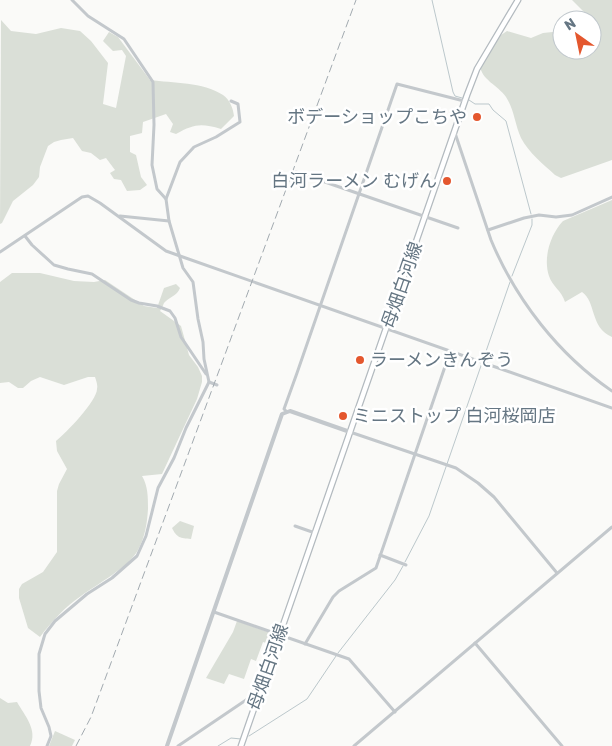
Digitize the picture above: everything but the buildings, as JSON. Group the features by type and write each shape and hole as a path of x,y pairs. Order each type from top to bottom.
{"main road":[{"name":"母畑白河線","path":"241,746 464,101 477,69 518,0"}],"street":[{"path":"72,0 88,16 124,39 153,82 154,125 152,165 157,189 166,199"},
{"path":"286,411 284,409 397,84 464,101"},
{"path":"47,746 51,736 39,691 39,654 46,634 55,621 87,594 112,578 137,556 146,536 158,488 209,382 193,282 183,268 169,221 166,199 180,162 194,147 238,124 240,116 238,104 231,101"},
{"path":"454,132 496,254 534,314 566,353 595,379 612,391"},
{"path":"296,172 458,228"},
{"path":"0,252 86,195 111,210 166,251 612,408"},
{"path":"488,230 510,221 531,216 556,217 572,214 612,196"},
{"path":"118,216 169,221"},
{"path":"25,236 54,265 92,274 130,300 170,311 175,318 181,337 207,375"},
{"path":"304,644 332,597 338,591 375,570 450,352"},
{"path":"209,382 217,385"},
{"path":"167,746 282,414 286,411 456,468 487,490 557,573"},
{"path":"295,526 315,533"},
{"path":"354,746 612,527"},
{"path":"380,556 406,565"},
{"path":"214,612 348,659 394,712"},
{"path":"475,643 562,746"},
{"path":"178,746 249,698 253,696 258,697"}],"shaded area":[{"path":"572,0 612,0 612,160 561,178 541,162 524,143 509,102 503,93 483,75 480,65 501,35 507,31 531,38 543,33 552,32 552,60 602,60 602,10 582,10"},
{"path":"1,20 11,31 36,34 61,28 80,31 91,41 108,63 103,104 116,108 126,56 122,50 113,51 103,41 109,32 118,37 150,80 188,84 215,91 228,99 234,116 221,129 198,126 188,128 176,134 170,132 173,124 166,114 143,122 142,133 130,136 130,152 136,155 141,177 147,185 140,190 127,191 121,180 114,179 110,173 115,170 106,158 100,160 91,153 82,151 73,138 54,142 48,146 40,167 39,177 33,185 13,201 0,224"},
{"path":"612,200 612,337 600,327 590,302 582,292 565,302 550,280 547,269 547,254 554,233 563,221"},
{"path":"12,273 40,273 74,281 94,282 105,280 144,306 157,308 164,288 176,284 180,288 179,291 164,303 160,311 181,326 189,355 202,376 197,399 162,474 142,476 147,488 148,509 145,530 138,550 120,569 70,605 40,637 28,628 19,598 19,589 22,584 43,572 57,552 57,491 67,469 57,451 56,441 87,409 96,394 97,386 95,377 88,377 64,385 40,377 31,381 23,388 18,388 9,382 0,383 0,282"},
{"path":"180,521 194,526 191,539 179,537 172,528"},
{"path":"237,621 276,635 272,645 263,642 256,661 251,659 244,679 229,674 224,684 206,678 233,632"},
{"path":"0,698 8,703 17,702 27,718 32,729 30,746 0,746"},
{"path":"55,731 75,740 72,746 49,746"}],"waterway":[{"path":"432,0 453,92 455,96 462,98"},
{"path":"469,100 475,104 489,104 506,121 531,214"},
{"path":"512,276 532,225 532,219"},
{"path":"405,562 429,516 510,282"},
{"path":"338,653 395,580 403,566"},
{"path":"249,736 307,699 336,656"},
{"path":"218,746 231,738 241,739"}],"railway":[{"path":"76,746 91,717 356,0"}],"place":[{"name":"ボデーショップこちや","path":"477,117"},
{"name":"白河ラーメン むげん","path":"447,181"},
{"name":"ラーメンきんぞう","path":"360,360"},
{"name":"ミニストップ 白河桜岡店","path":"343,416"}]}
